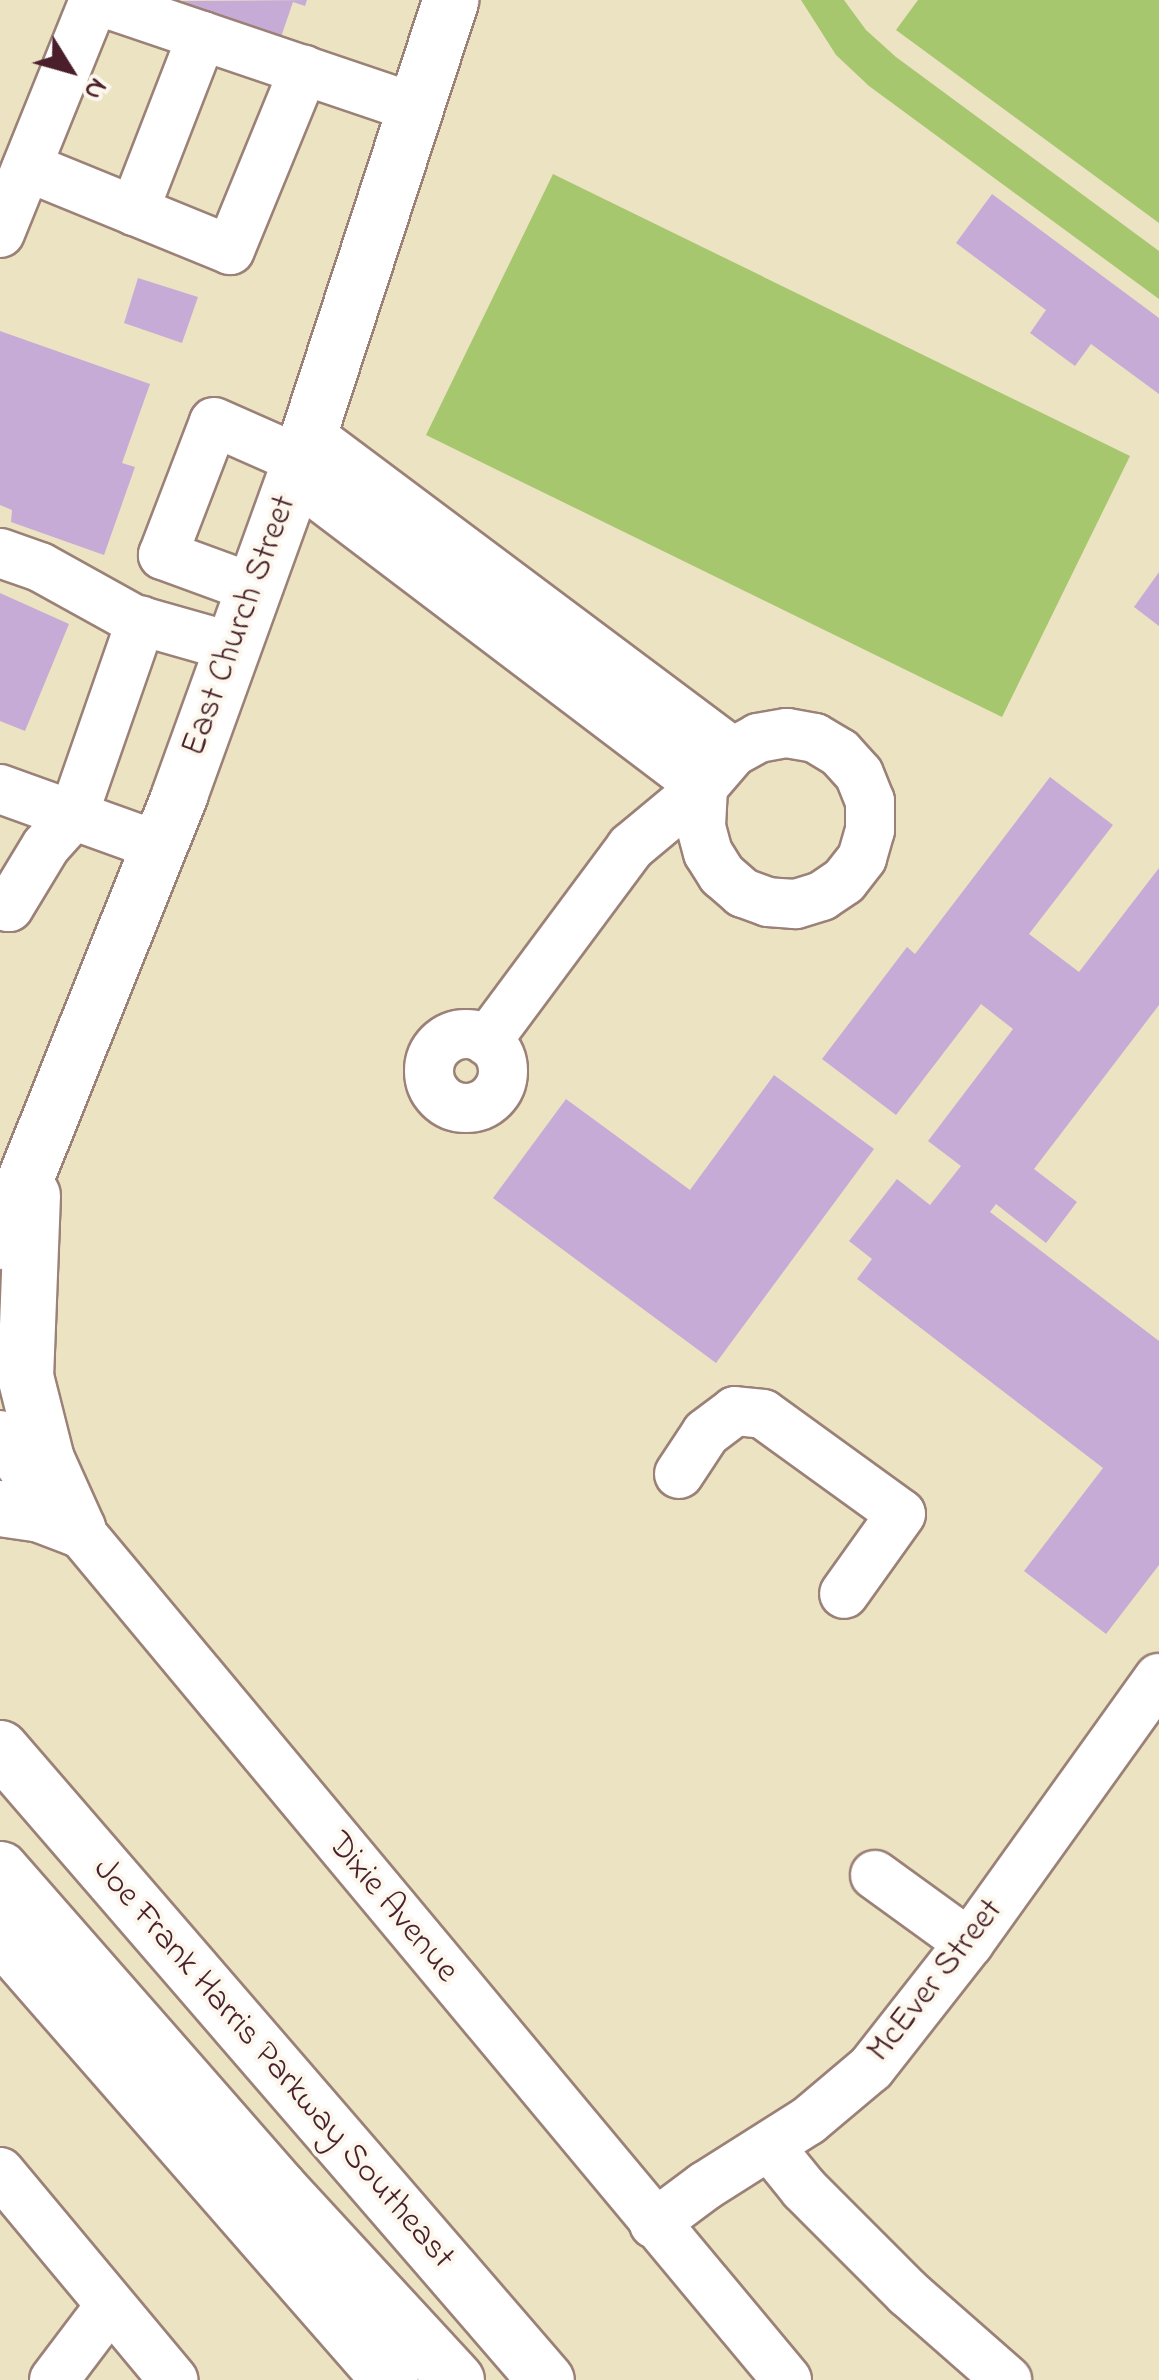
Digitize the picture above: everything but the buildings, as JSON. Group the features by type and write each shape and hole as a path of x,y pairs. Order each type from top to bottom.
{"main road":[{"name":"East Church Street","path":"0,1240 158,846 232,647 300,457 450,0"},
{"path":"35,1155 25,1275 25,1376 46,1459 76,1528"},
{"path":"0,1508 40,1514 76,1528"},
{"name":"Joe Frank Harris Parkway Southeast","path":"0,1748 546,2380"},
{"path":"0,1868 292,2202 456,2380"},
{"path":"0,1934 390,2380"}],"street":[{"path":"0,233 95,0 415,108"},
{"path":"134,211 202,36"},
{"path":"27,167 230,250 304,70"},
{"path":"253,588 163,554 214,422 300,457 718,770 631,847 487,1040"},
{"path":"0,553 40,567 141,621 232,647"},
{"path":"0,906 9,907 46,846 73,816 141,621"},
{"path":"0,789 158,846"},
{"path":"679,1474 706,1433 734,1411 763,1414 902,1514 844,1594"},
{"name":"Dixie Avenue","path":"0,1435 33,1484 76,1528 786,2380"},
{"name":"McEver Street","path":"654,2224 704,2186 770,2147 846,2091 870,2068 969,1944 1159,1678"},
{"path":"874,1875 969,1944"},
{"path":"770,2147 804,2189 895,2280 1007,2380"},
{"path":"0,2172 172,2380"},
{"path":"54,2380 110,2306"}],"green space":[{"path":"801,0 844,0 866,30 896,57 1159,251 1159,299 869,86 836,55"},
{"path":"918,0 1159,0 1159,223 896,30"},
{"path":"553,174 1130,456 1002,717 426,435"}]}
